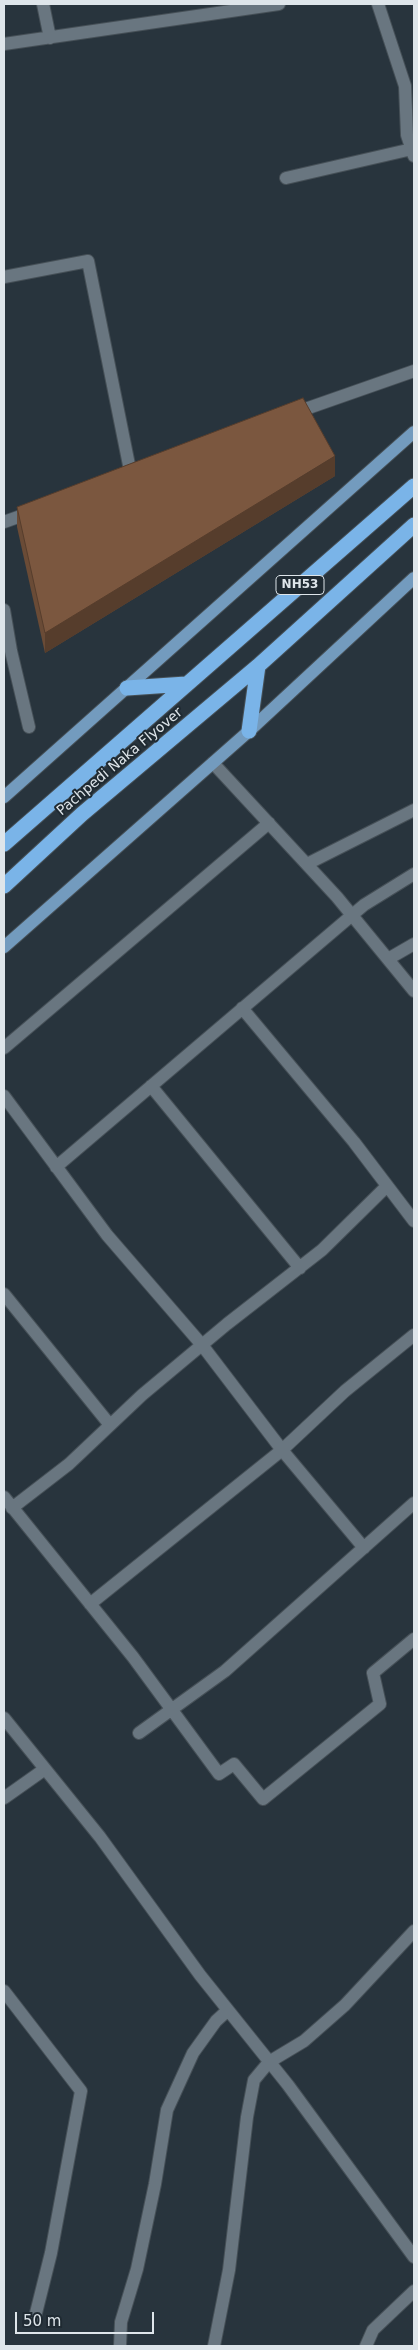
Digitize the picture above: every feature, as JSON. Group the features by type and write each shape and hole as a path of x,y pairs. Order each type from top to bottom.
{"highway":[{"name":"NH53","path":"186,684 414,486"},
{"name":"NH53","path":"258,666 414,524"},
{"path":"249,731 258,666"},
{"name":"Pachpedi Naka Flyover","path":"4,886 82,814 258,666"},
{"path":"127,688 186,684"},
{"name":"Pachpedi Naka Flyover","path":"4,844 186,684"}],"main road":[{"path":"4,797 196,624 414,432"},
{"path":"4,947 249,731 414,578"}],"street":[{"path":"43,4 50,38"},
{"path":"4,44 279,4"},
{"path":"286,178 413,153 407,136 405,86 378,4"},
{"path":"4,277 88,261 130,475"},
{"path":"282,418 414,371"},
{"path":"4,522 40,509"},
{"path":"4,610 7,652 29,727"},
{"path":"213,763 307,864 414,990"},
{"path":"307,864 414,810"},
{"path":"4,1048 269,823"},
{"path":"56,1167 364,904 414,874"},
{"path":"388,959 414,944"},
{"path":"242,1008 414,1221"},
{"path":"151,1086 300,1268"},
{"path":"4,1096 107,1235 202,1345 282,1450 364,1548"},
{"path":"12,1508 69,1464 142,1394 322,1250 387,1186"},
{"path":"4,1294 110,1425"},
{"path":"90,1604 282,1450 345,1391 414,1335"},
{"path":"4,1497 90,1604 219,1774 234,1764 263,1800 380,1704 373,1673 414,1639"},
{"path":"139,1733 225,1670 414,1503"},
{"path":"4,1718 100,1836 200,1975 269,2062 414,2257"},
{"path":"4,1798 45,1768"},
{"path":"214,2346 229,2270 254,2080 269,2062 304,2041 345,2005 414,1931"},
{"path":"4,1991 81,2091 51,2253 35,2317"},
{"path":"120,2346 121,2322 137,2269 156,2184 167,2110 193,2053 216,2021 228,2010"},
{"path":"366,2346 374,2330 414,2291"}],"building":[{"path":"303,398 335,456 45,633 17,507"}]}
